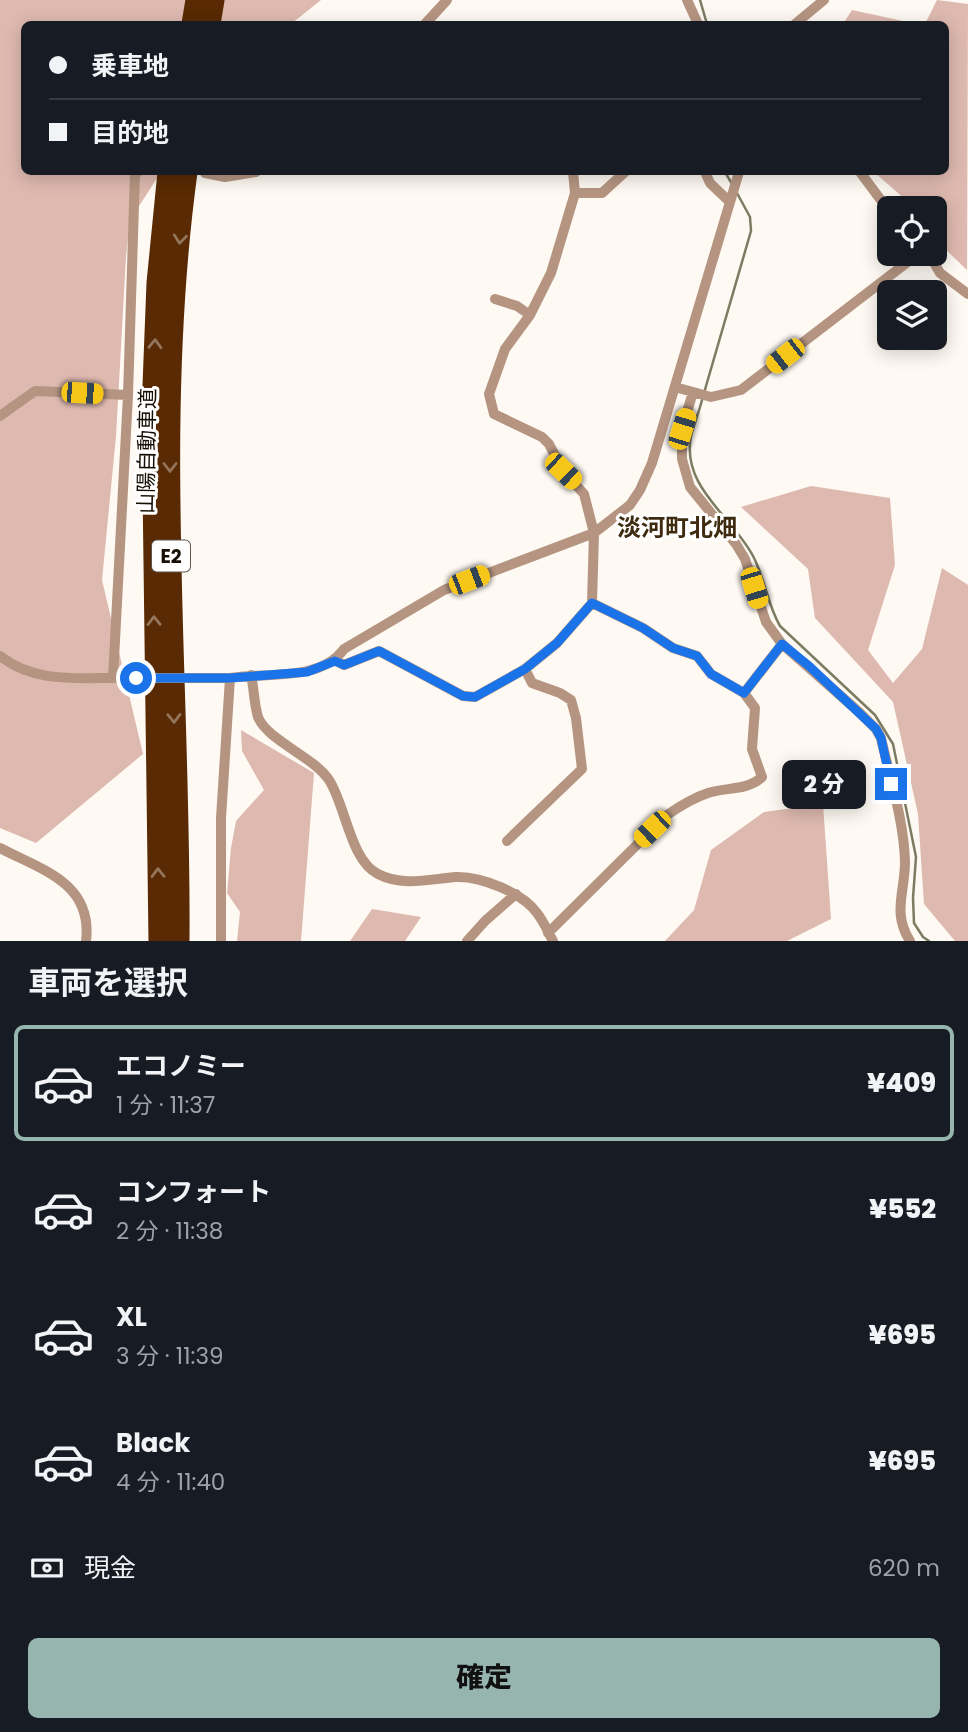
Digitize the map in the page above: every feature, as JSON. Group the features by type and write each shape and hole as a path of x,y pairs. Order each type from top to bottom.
{"highway":[{"path":"193,21 197,0"},
{"path":"210,21 214,0"},
{"name":"山陽自動車道","path":"159,941 152,411 157,283 168,175"},
{"name":"山陽自動車道","path":"179,941 170,411 175,286 195,175"}],"street":[{"path":"428,21 447,0"},
{"path":"687,0 697,21"},
{"path":"799,21 824,0"},
{"path":"113,678 128,395 135,175"},
{"path":"213,175 237,175"},
{"path":"335,661 344,665 379,651 463,696 475,697 525,669 557,643 592,603 594,533 584,494 563,471 549,444 534,432 494,414 489,394 505,349 530,315 551,273 575,193 573,175"},
{"path":"575,193 602,193 622,175"},
{"path":"706,175 710,183 730,202"},
{"path":"0,656 27,673 49,677 230,678 307,672 335,661 344,649 444,590 594,533 629,505 640,490 652,463 738,175"},
{"path":"862,175 878,196"},
{"path":"675,387 711,397 741,390 902,266"},
{"path":"936,266 940,273 968,294"},
{"path":"495,299 517,306 530,315"},
{"path":"0,415 35,391 128,395"},
{"path":"693,392 682,429 682,460 690,487 736,544 748,569 766,622 782,644 859,712 881,738 901,830 905,863 900,898 902,929 910,941"},
{"path":"664,424 682,429"},
{"path":"551,937 559,920 667,815 690,800 711,792 754,785 762,777 752,749 755,708 744,693 711,674 697,656 673,648 643,628 592,603"},
{"path":"744,693 782,644"},
{"path":"507,841 582,769 576,718 571,700 532,683 525,669"},
{"path":"251,675 259,719 274,735 317,766 329,780 338,796 356,846 365,864 375,873 412,883 460,877 487,883 516,894 538,914 551,937"},
{"path":"221,941 221,818 230,678"},
{"path":"0,848 56,877 75,891 87,922 86,941"},
{"path":"467,941 516,894"},
{"path":"538,914 542,910 559,920"}],"shaded area":[{"path":"0,0 321,0 295,21 21,21 21,175 159,175 130,220 116,436 102,580 143,754 36,843 0,828"},
{"path":"937,0 968,4 967,270 947,251 947,196 901,196 877,175 949,175 949,21 926,21"},
{"path":"852,10 903,21 845,21"},
{"path":"811,486 890,498 895,565 868,650 893,683 922,649 942,568 968,585 968,941 955,941 924,904 918,814 893,702 815,618 808,569 741,507"},
{"path":"241,730 314,773 301,941 237,941 240,912 227,893 231,848 236,821 264,790 242,751"},
{"path":"823,804 831,919 787,941 665,941 694,910 711,850 764,812"},
{"path":"372,909 421,917 405,941 350,941"}],"waterway":[{"path":"700,0 706,21"},
{"path":"727,175 732,184"},
{"path":"704,393 751,231 750,217 737,193"},
{"path":"702,400 691,436 690,454 701,486 753,556 780,626 875,715 893,744 916,857 914,923 929,941"}],"district":[{"name":"淡河町北畑","path":"677,528"}],"route":[{"path":"136,678 230,678 307,672 335,661 344,665 379,651 463,696 475,697 525,669 557,643 592,603 643,628 673,648 697,656 711,674 744,693 782,644 876,729 881,738 891,784"}]}
